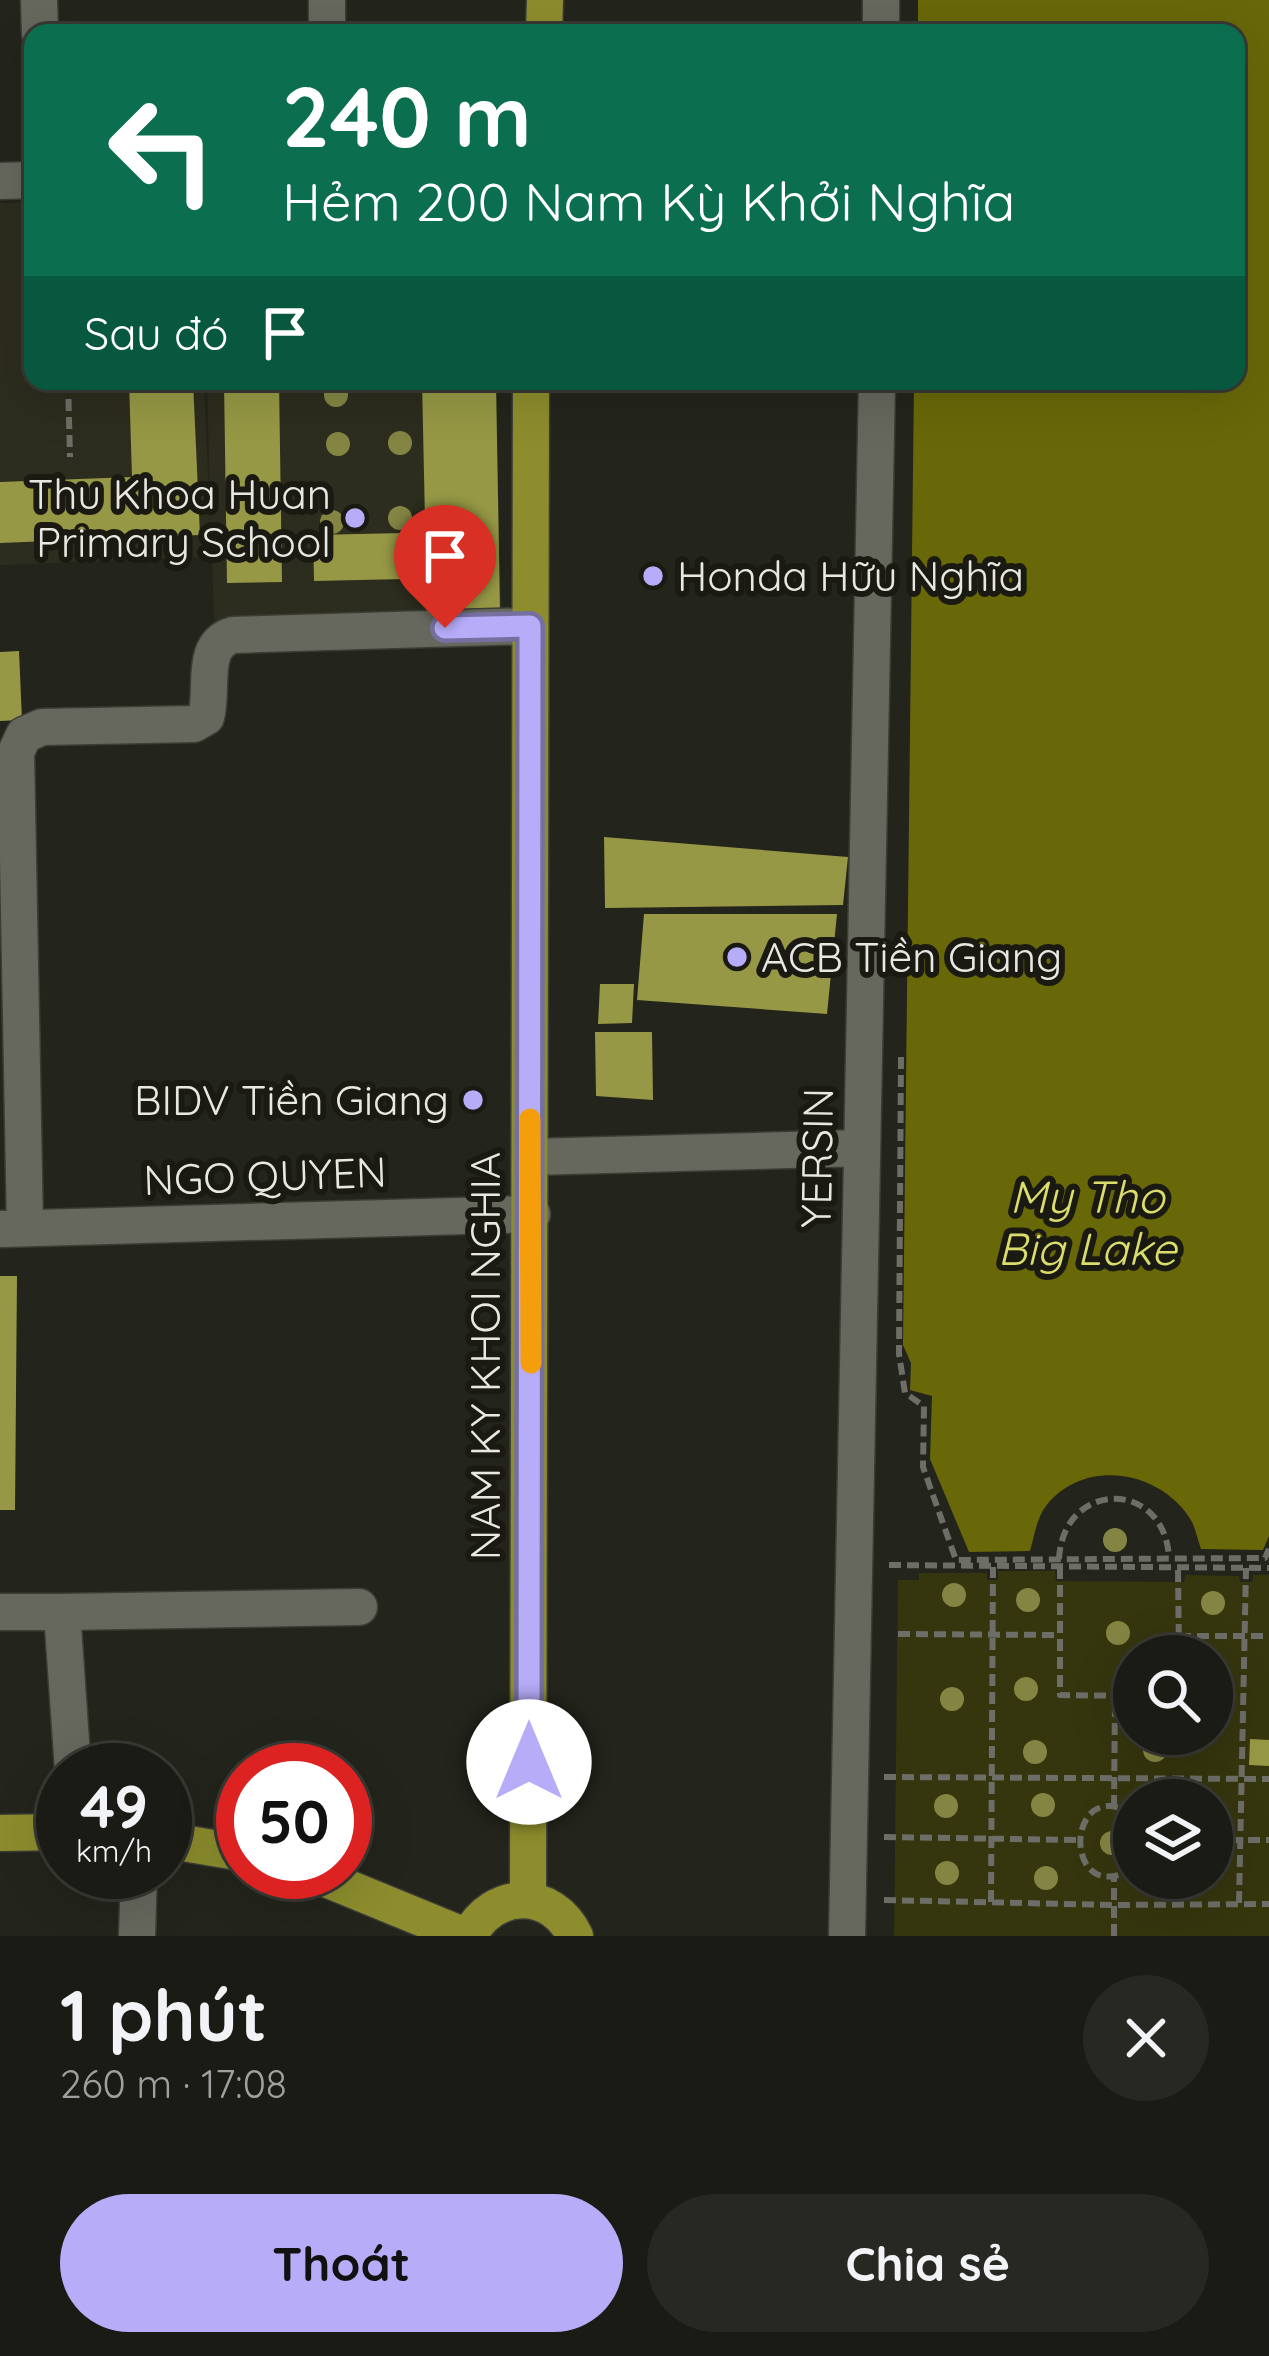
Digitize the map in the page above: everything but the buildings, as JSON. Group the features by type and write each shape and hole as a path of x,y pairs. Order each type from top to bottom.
{"main road":[{"name":"NAM KY KHOI NGHIA","path":"528,1899 531,390"},
{"path":"0,1834 36,1833"},
{"path":"372,1898 467,1936 498,1904 528,1899 558,1912 575,1936"}],"street":[{"name":"YERSIN","path":"847,1936 877,390"},
{"path":"12,1228 16,752 24,735 42,727 194,724 206,717 210,702 211,652 221,639 232,635 530,626"},
{"path":"531,1157 862,1148"},
{"name":"NGO QUYEN","path":"12,1228 532,1214"},
{"path":"0,1612 359,1607"},
{"path":"62,1612 71,1743"},
{"path":"137,1936 138,1899"}],"path":[{"path":"68,390 70,457"},
{"path":"901,1046 899,1354 905,1393 924,1406 923,1467 956,1560 1269,1568"},
{"path":"1113,1696 1060,1695 1060,1540 1079,1510 1114,1498 1148,1510 1168,1540 1168,1558"},
{"path":"886,1565 993,1567 1265,1558 1269,1550"},
{"path":"991,1902 993,1567"},
{"path":"1178,1568 1179,1635"},
{"path":"1239,1904 1246,1568"},
{"path":"898,1634 1060,1635"},
{"path":"1233,1636 1269,1636"},
{"path":"884,1777 1114,1779 1114,1755"},
{"path":"1233,1779 1269,1779"},
{"path":"1113,1808 1093,1812 1077,1840 1092,1870 1113,1876"},
{"path":"884,1837 1077,1840"},
{"path":"1233,1840 1269,1840"},
{"path":"1114,1899 1114,1936"},
{"path":"884,1900 1269,1904"}],"shaded area":[{"name":"Thu Khoa Huan Primary School","path":"24,202 24,390 204,390 211,544 207,390 495,390 502,614 214,622 212,557 0,565 0,203"},
{"path":"998,1571 1055,1571 1056,1581 1184,1582 1185,1575 1239,1576 1240,1582 1252,1582 1253,1575 1269,1575 1269,1936 894,1936 898,1580 919,1580 919,1573 987,1573 987,1580 998,1580"}],"water":[{"name":"My Tho Big Lake","path":"918,0 1269,0 1269,1536 1263,1550 1201,1549 1192,1522 1162,1491 1143,1481 1101,1476 1062,1490 1046,1506 1030,1551 969,1552 930,1459 932,1396 910,1390 911,1363 903,1345 914,390 1245,390 1245,24 918,24"}],"slow traffic":[{"path":"530,1119 531,1363"}],"place":[{"name":"Thu Khoa Huan Primary School","path":"355,518"},
{"name":"Honda Hữu Nghĩa","path":"653,576"},
{"name":"ACB Tiền Giang","path":"737,957"},
{"name":"BIDV Tiền Giang","path":"473,1100"}],"route":[{"path":"445,628 530,626 529,1762"}]}
